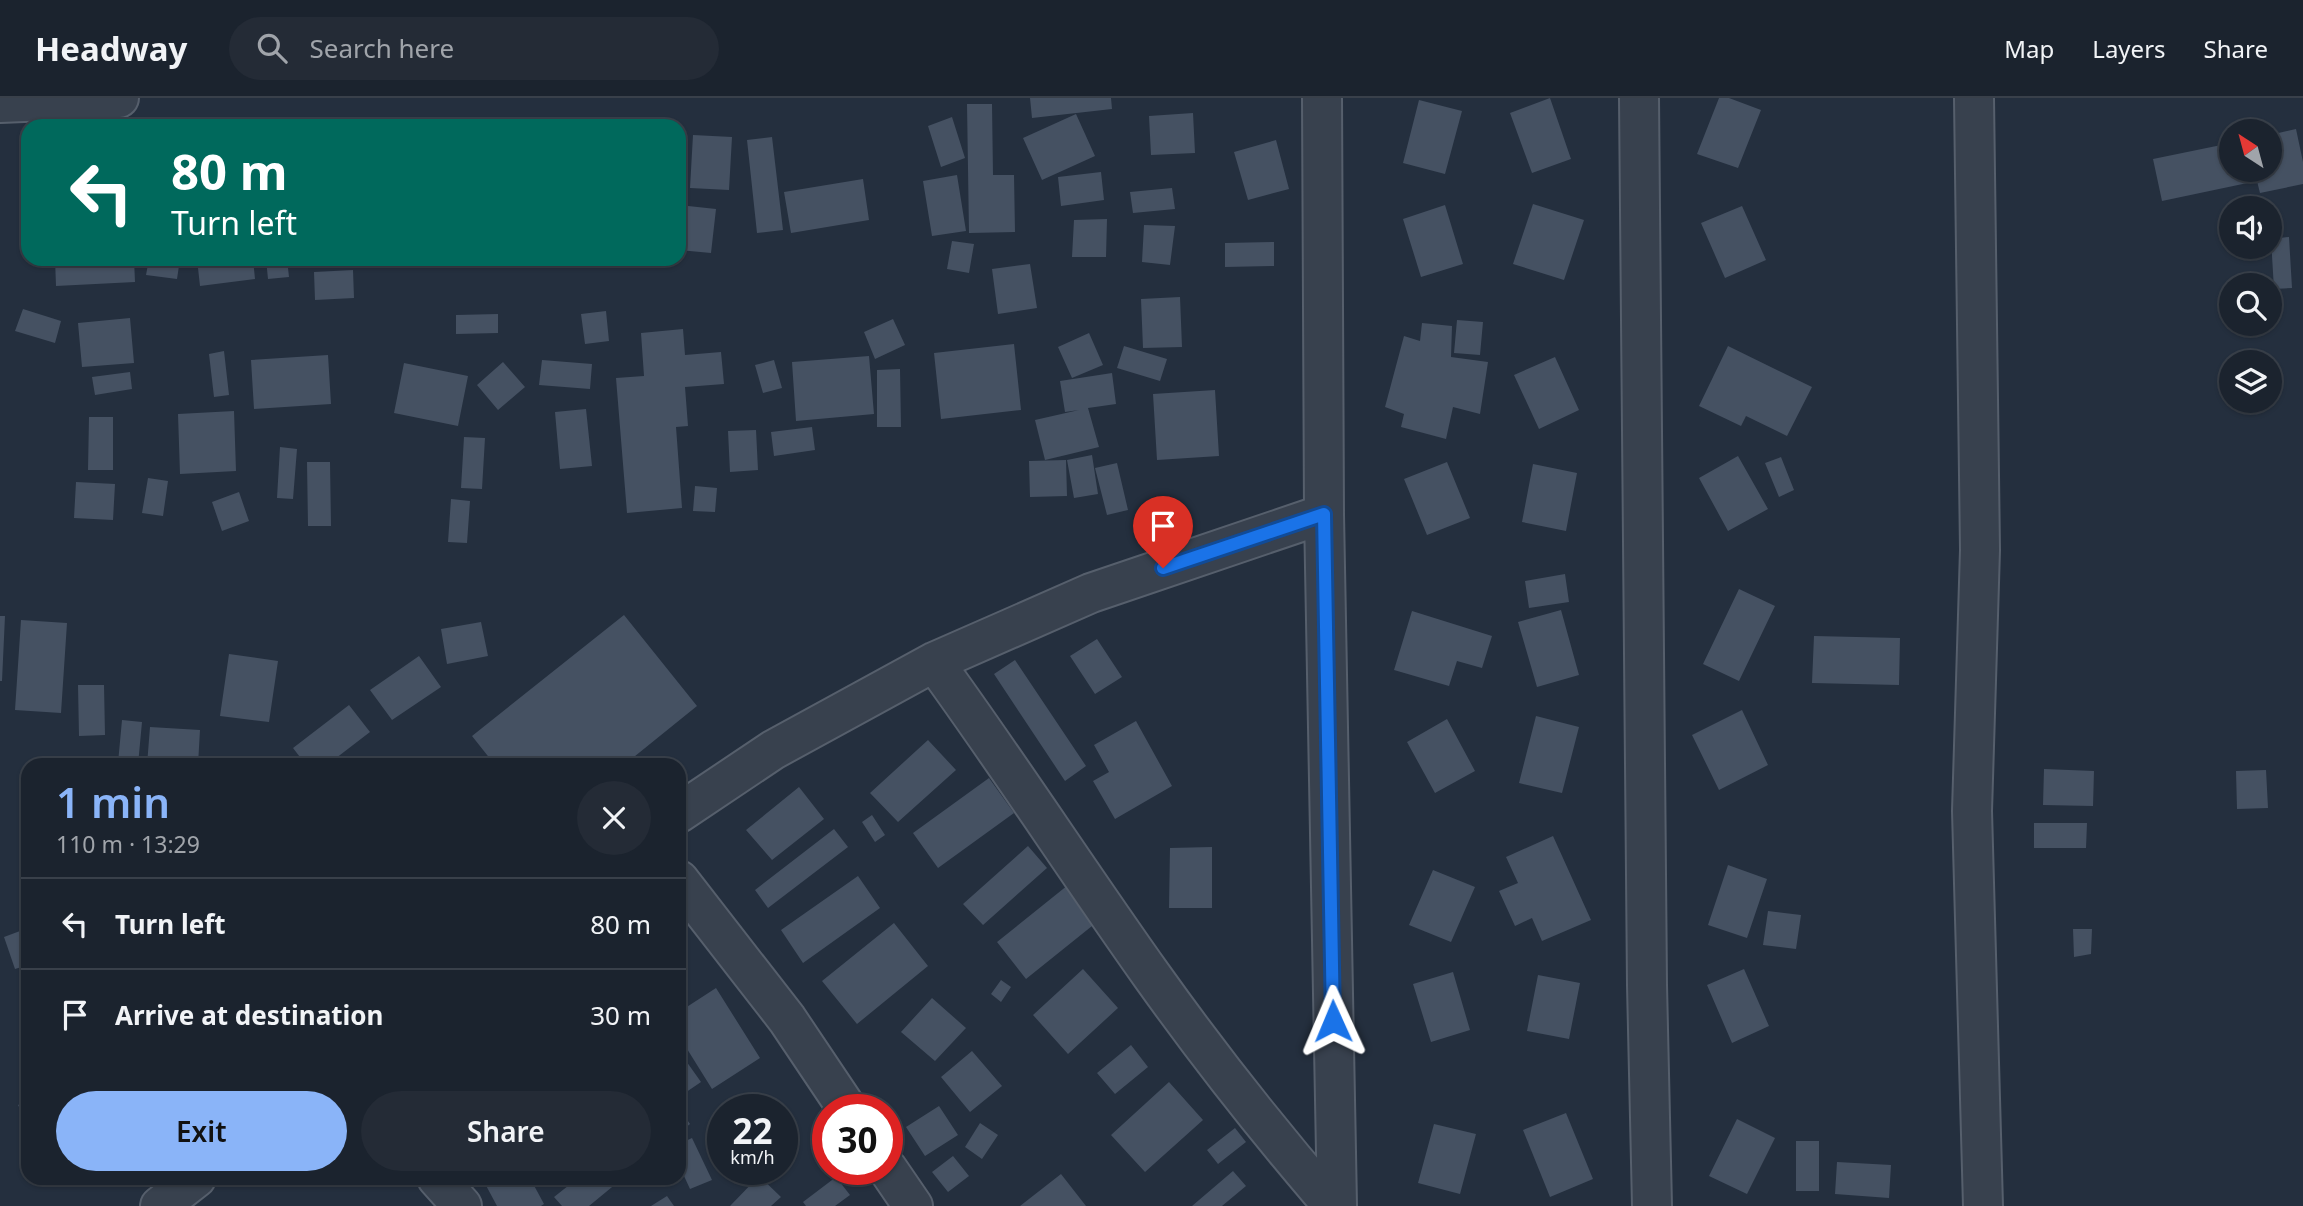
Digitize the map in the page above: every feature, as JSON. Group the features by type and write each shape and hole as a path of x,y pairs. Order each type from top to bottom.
{"street":[{"path":"0,103 119,98"},
{"path":"1322,98 1324,514 1335,1206"},
{"path":"1639,98 1647,985 1652,1206"},
{"path":"1974,98 1980,550 1972,811 1983,1206"},
{"path":"686,808 772,750 934,662 1091,593 1324,514"},
{"path":"934,662 990,738 1196,1036 1278,1143 1335,1206"},
{"path":"686,889 787,1019 837,1094"},
{"path":"160,1206 187,1185"},
{"path":"444,1185 462,1206"},
{"path":"899,1185 913,1206"}],"building":[{"path":"1030,98 1111,98 1112,109 1032,118"},
{"path":"1550,98 1571,159 1532,173 1510,113"},
{"path":"1719,98 1729,98 1761,110 1738,168 1697,154"},
{"path":"1419,100 1462,111 1445,174 1403,163"},
{"path":"967,104 992,104 993,175 1014,175 1015,232 969,233"},
{"path":"1193,113 1195,153 1151,155 1149,116"},
{"path":"1076,114 1095,156 1042,180 1023,138"},
{"path":"952,117 965,158 941,167 928,126"},
{"path":"2296,129 2303,162 2303,184 2260,193 2257,182 2282,182 2282,132"},
{"path":"693,135 732,137 729,190 690,188"},
{"path":"772,137 783,230 757,233 747,140"},
{"path":"1276,140 1289,189 1248,200 1234,152"},
{"path":"2219,145 2219,182 2252,182 2162,201 2153,159"},
{"path":"1101,172 1104,200 1061,206 1058,177"},
{"path":"957,175 966,231 932,236 923,181"},
{"path":"863,179 869,220 791,233 784,192"},
{"path":"1172,188 1175,209 1133,213 1130,192"},
{"path":"1533,204 1584,220 1564,280 1513,264"},
{"path":"1445,205 1463,264 1421,277 1403,219"},
{"path":"686,206 716,209 711,253 686,251"},
{"path":"1742,206 1766,260 1725,278 1701,223"},
{"path":"1107,219 1106,257 1072,257 1074,220"},
{"path":"1144,225 1175,226 1170,265 1142,262"},
{"path":"2289,237 2292,288 2282,289 2282,273 2273,273 2272,259 2282,259 2282,238"},
{"path":"952,241 974,244 969,273 947,269"},
{"path":"1274,242 1274,266 1225,267 1225,243"},
{"path":"1030,264 1037,308 998,314 992,269"},
{"path":"55,266 134,266 135,282 56,286"},
{"path":"148,266 179,266 177,279 146,275"},
{"path":"198,266 254,266 255,279 200,286"},
{"path":"267,266 288,266 289,277 268,279"},
{"path":"353,270 354,298 315,300 314,272"},
{"path":"1180,297 1182,347 1143,348 1141,299"},
{"path":"23,309 61,321 55,343 15,331"},
{"path":"606,311 609,341 585,344 581,314"},
{"path":"498,314 498,333 456,334 456,315"},
{"path":"130,318 134,363 82,367 78,323"},
{"path":"893,319 905,345 875,359 864,332"},
{"path":"1457,320 1483,322 1480,355 1454,353"},
{"path":"1422,323 1452,326 1451,357 1488,362 1480,414 1453,407 1446,439 1401,427 1404,414 1385,407 1404,336 1420,341"},
{"path":"683,329 685,355 721,352 724,384 685,387 688,426 676,427 682,508 627,513 616,378 644,376 641,333"},
{"path":"1089,333 1103,365 1072,378 1058,347"},
{"path":"1014,344 1021,410 941,419 934,353"},
{"path":"1124,346 1167,359 1160,381 1117,368"},
{"path":"1728,346 1812,387 1787,436 1746,416 1741,426 1699,406"},
{"path":"224,351 229,395 214,397 209,354"},
{"path":"328,355 331,404 254,409 251,360"},
{"path":"869,356 874,414 796,421 792,362"},
{"path":"1555,357 1579,410 1539,429 1514,375"},
{"path":"542,360 592,364 590,389 539,385"},
{"path":"774,360 782,388 763,393 755,365"},
{"path":"503,362 525,387 498,410 477,385"},
{"path":"404,363 468,376 458,426 394,413"},
{"path":"900,369 901,427 877,427 877,370"},
{"path":"130,372 132,389 95,395 92,377"},
{"path":"1112,373 1116,404 1088,408 1099,447 1045,460 1035,420 1079,410 1065,412 1060,381"},
{"path":"1215,390 1219,456 1157,460 1153,394"},
{"path":"586,409 592,466 560,469 555,412"},
{"path":"234,411 236,471 180,474 178,414"},
{"path":"89,417 113,417 113,470 88,470"},
{"path":"812,427 815,450 774,456 771,432"},
{"path":"756,430 758,470 730,472 728,431"},
{"path":"464,437 485,438 482,489 461,488"},
{"path":"280,447 297,449 293,499 277,498"},
{"path":"1092,455 1098,494 1074,498 1067,460"},
{"path":"1738,456 1768,509 1728,531 1699,478"},
{"path":"1781,457 1794,490 1779,497 1765,463"},
{"path":"1066,460 1067,496 1030,497 1029,461"},
{"path":"307,462 330,462 331,526 308,526"},
{"path":"1447,462 1470,518 1427,535 1404,479"},
{"path":"1117,463 1128,510 1107,515 1095,468"},
{"path":"1533,464 1577,473 1566,531 1522,522"},
{"path":"148,478 168,481 163,516 142,513"},
{"path":"76,482 115,484 113,520 74,518"},
{"path":"695,486 717,488 715,512 693,511"},
{"path":"239,492 249,521 222,531 212,502"},
{"path":"451,499 470,501 467,543 448,542"},
{"path":"1565,574 1569,602 1529,608 1525,581"},
{"path":"1739,589 1775,606 1739,681 1703,664"},
{"path":"1561,610 1579,675 1537,687 1518,622"},
{"path":"1412,611 1492,636 1482,668 1457,661 1449,686 1394,670"},
{"path":"624,615 697,706 633,758 489,758 472,736"},
{"path":"0,616 5,616 2,681 0,681"},
{"path":"21,620 67,623 61,713 15,710"},
{"path":"481,622 488,656 447,664 441,629"},
{"path":"1814,636 1900,638 1899,685 1812,683"},
{"path":"1097,639 1122,677 1095,694 1070,656"},
{"path":"229,654 278,661 269,722 220,716"},
{"path":"419,656 441,687 392,720 370,690"},
{"path":"1015,660 1086,766 1065,781 994,674"},
{"path":"78,685 104,685 105,735 79,736"},
{"path":"349,705 370,732 336,758 301,758 293,748"},
{"path":"1742,710 1768,765 1719,790 1692,735"},
{"path":"1536,716 1579,727 1562,793 1519,783"},
{"path":"1447,719 1475,771 1435,793 1407,742"},
{"path":"122,720 142,722 139,758 118,758"},
{"path":"1136,721 1172,786 1115,819 1093,781 1109,772 1094,745"},
{"path":"150,727 200,730 198,758 148,758"},
{"path":"928,740 956,770 898,822 870,793"},
{"path":"2044,769 2094,771 2093,806 2043,805"},
{"path":"2266,770 2268,808 2237,809 2236,771"},
{"path":"989,778 1014,813 938,868 913,833"},
{"path":"799,787 824,819 772,860 746,830"},
{"path":"872,815 885,835 875,842 862,822"},
{"path":"2034,823 2087,823 2086,848 2034,848"},
{"path":"834,829 848,847 768,908 755,890"},
{"path":"1553,836 1591,920 1542,941 1532,918 1515,926 1499,891 1518,883 1506,857"},
{"path":"1028,846 1047,868 983,925 963,904"},
{"path":"1212,847 1212,908 1169,908 1170,848"},
{"path":"1728,865 1767,879 1747,938 1708,925"},
{"path":"1433,870 1475,887 1451,942 1409,925"},
{"path":"858,876 880,908 803,963 781,930"},
{"path":"1068,885 1097,922 1026,979 997,942"},
{"path":"1768,911 1801,915 1796,949 1763,945"},
{"path":"894,923 928,966 857,1024 822,981"},
{"path":"2073,929 2092,929 2091,954 2074,957"},
{"path":"21,931 21,967 15,969 4,937"},
{"path":"1083,969 1118,1008 1068,1054 1033,1015"},
{"path":"1744,969 1769,1026 1732,1043 1707,985"},
{"path":"1453,972 1470,1030 1431,1042 1413,984"},
{"path":"1538,975 1580,983 1569,1039 1527,1031"},
{"path":"1001,980 1011,987 1001,1002 991,994"},
{"path":"716,988 760,1058 712,1089 686,1047 686,1007"},
{"path":"932,998 966,1028 935,1061 901,1032"},
{"path":"1131,1045 1148,1067 1115,1094 1097,1073"},
{"path":"972,1051 1002,1086 970,1112 941,1077"},
{"path":"686,1061 701,1082 686,1092"},
{"path":"1169,1082 1203,1120 1145,1172 1111,1135"},
{"path":"939,1106 958,1135 925,1156 906,1127"},
{"path":"1566,1113 1593,1179 1550,1197 1523,1130"},
{"path":"1737,1119 1775,1138 1747,1194 1709,1176"},
{"path":"980,1123 998,1135 982,1159 965,1147"},
{"path":"1434,1124 1476,1134 1460,1194 1418,1183"},
{"path":"1235,1128 1246,1142 1218,1164 1207,1150"},
{"path":"692,1138 707,1170 707,1182 690,1189 686,1180 686,1141"},
{"path":"1796,1141 1819,1141 1819,1191 1796,1191"},
{"path":"953,1156 969,1176 948,1192 932,1172"},
{"path":"1837,1162 1891,1165 1889,1198 1835,1194"},
{"path":"1233,1171 1246,1186 1222,1206 1192,1206"},
{"path":"1061,1174 1086,1206 1020,1206"},
{"path":"486,1185 534,1185 544,1204 541,1206 497,1206"},
{"path":"569,1185 614,1185 589,1206 562,1206 554,1197"},
{"path":"750,1185 768,1185 781,1197 771,1206 730,1206"},
{"path":"825,1185 842,1185 850,1195 835,1206 806,1206 803,1202"},
{"path":"667,1196 674,1206 651,1206"}],"route":[{"path":"1163,568 1324,514 1333,1021"}]}
